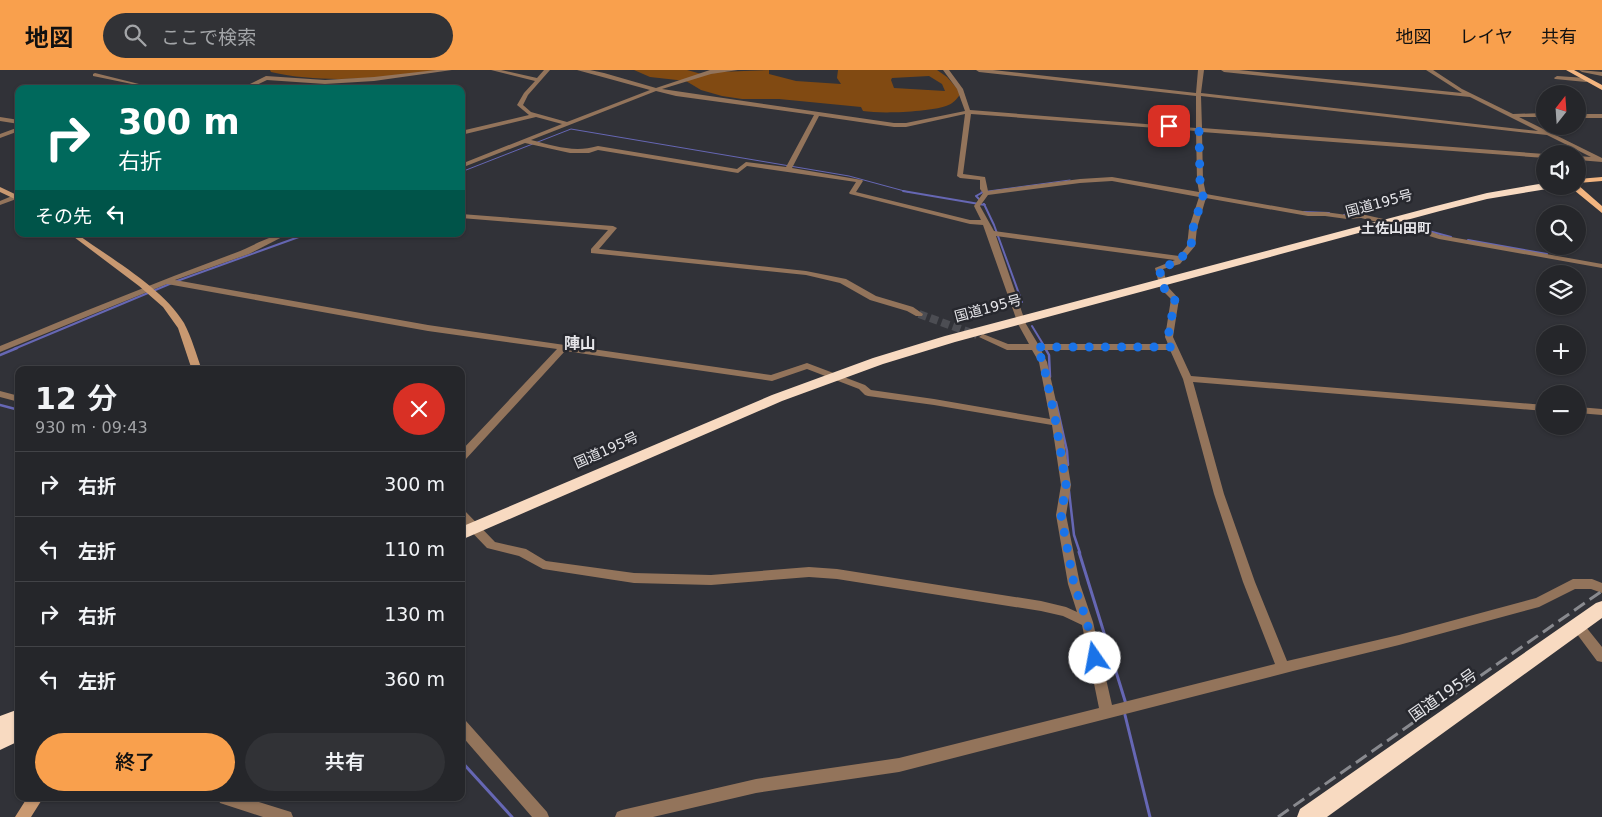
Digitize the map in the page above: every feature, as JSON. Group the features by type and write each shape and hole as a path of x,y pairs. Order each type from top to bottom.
{"highway":[{"name":"国道195号","path":"466,522 673,433 861,357 1380,220 1536,187"},
{"name":"国道195号","path":"466,522 697,432 777,398 878,361 1020,316"},
{"name":"国道195号","path":"1308,817 1602,608"},
{"path":"0,725 15,719"},
{"path":"0,740 15,733"}],"main road":[{"path":"1569,70 1602,88"},
{"path":"1586,180 1602,179"},
{"path":"1584,195 1602,210"}],"street":[{"path":"251,85 266,78 325,82 374,79 449,70"},
{"path":"494,70 539,80"},
{"path":"547,70 526,94 520,105 525,111 567,124"},
{"path":"580,70 610,76 654,90 817,115 906,125 968,112 1536,155"},
{"path":"465,165 530,142 567,124 654,90 710,72 734,70"},
{"path":"946,70 960,89 968,112 960,176 983,178 983,193 977,206 991,233 1020,316 1042,347 1043,362 1056,423 1066,485 1061,515 1074,584 1087,622 1107,713"},
{"path":"978,70 1536,133"},
{"path":"1201,70 1199,129 1200,180 1203,194 1193,228 1191,246 1178,262 1159,268 1164,288 1175,299 1168,337 1171,347 1188,379 1219,494 1249,582 1283,668"},
{"path":"1224,70 1471,96"},
{"path":"1429,70 1471,96 1536,127"},
{"path":"1582,70 1602,74"},
{"path":"95,76 141,85"},
{"path":"1557,78 1586,80"},
{"path":"465,132 536,115"},
{"path":"790,165 817,115"},
{"path":"1512,115 1536,115"},
{"path":"1586,116 1602,116"},
{"path":"0,119 15,121"},
{"path":"0,136 15,130"},
{"path":"10,132 15,133"},
{"path":"1551,135 1600,159"},
{"path":"530,142 557,150 590,151 598,148 738,171 746,164 790,165 860,181 852,193 872,199 970,222 987,223"},
{"path":"1586,158 1600,159"},
{"path":"983,193 1102,178 1203,194 1308,214 1380,220 1439,237 1602,266"},
{"path":"0,189 15,196"},
{"path":"0,203 15,198"},
{"path":"465,216 613,228 594,251 806,273 844,281 873,298 903,306 918,314"},
{"path":"991,233 1180,258"},
{"path":"77,237 149,291 175,317 186,340 195,366"},
{"path":"0,349 172,282 279,237"},
{"path":"172,282 343,314 562,349 772,378 808,366 862,387 868,393 934,402 1056,423"},
{"path":"983,337 1007,347 1171,347"},
{"path":"465,454 562,349"},
{"path":"1188,379 1536,407"},
{"path":"0,394 15,398"},
{"path":"1586,411 1602,412"},
{"path":"466,522 491,545 522,552 543,565 634,578 711,580 796,572 836,574 1041,606 1066,612 1087,622"},
{"path":"622,817 756,786 899,765 1398,640 1539,602 1573,584 1592,584 1602,588"},
{"path":"1578,626 1602,657"},
{"path":"465,730 542,817"},
{"path":"22,817 34,801"},
{"path":"235,801 286,817"}],"shaded area":[{"path":"270,70 443,70 379,77 335,79 292,76 271,72"},
{"path":"634,70 687,70 705,75 718,72 769,70 769,74 796,81 841,84 837,78 838,70 937,70 947,77 961,93 951,104 938,108 905,112 871,112 863,111 861,107 779,99 742,99 722,96 701,90 686,81 650,77","holes":["929,76 942,84 945,91 894,88 891,80 892,78"]}],"waterway":[{"path":"465,170 571,129 849,176 907,192"},
{"path":"984,192 1070,180"},
{"path":"907,192 984,205"},
{"path":"980,200 976,196 984,192"},
{"path":"984,205 994,225 1022,302"},
{"path":"1304,212 1329,213"},
{"path":"1344,215 1353,213"},
{"path":"1425,230 1451,237"},
{"path":"177,281 299,237"},
{"path":"1468,240 1536,252"},
{"path":"153,291 172,283"},
{"path":"14,349 148,293"},
{"path":"1032,326 1046,349"},
{"path":"0,355 17,348"},
{"path":"1045,348 1049,355 1050,377"},
{"path":"1056,402 1067,451 1068,465"},
{"path":"0,405 15,409"},
{"path":"1069,491 1074,535 1080,553"},
{"path":"1079,552 1126,704"},
{"path":"1125,715 1150,817"},
{"path":"465,765 512,817"}],"tunnel":[{"path":"919,314 977,335"}],"railway":[{"path":"1278,817 1602,591"}],"district":[{"name":"土佐山田町","path":"1396,228"},
{"name":"陣山","path":"580,343"}],"route":[{"path":"1095,658 1087,622 1074,584 1061,515 1066,485 1056,423 1043,362 1036,347 1171,347 1168,337 1175,299 1164,288 1159,268 1178,262 1191,246 1193,228 1203,196 1200,180 1199,129 1169,126"}]}
